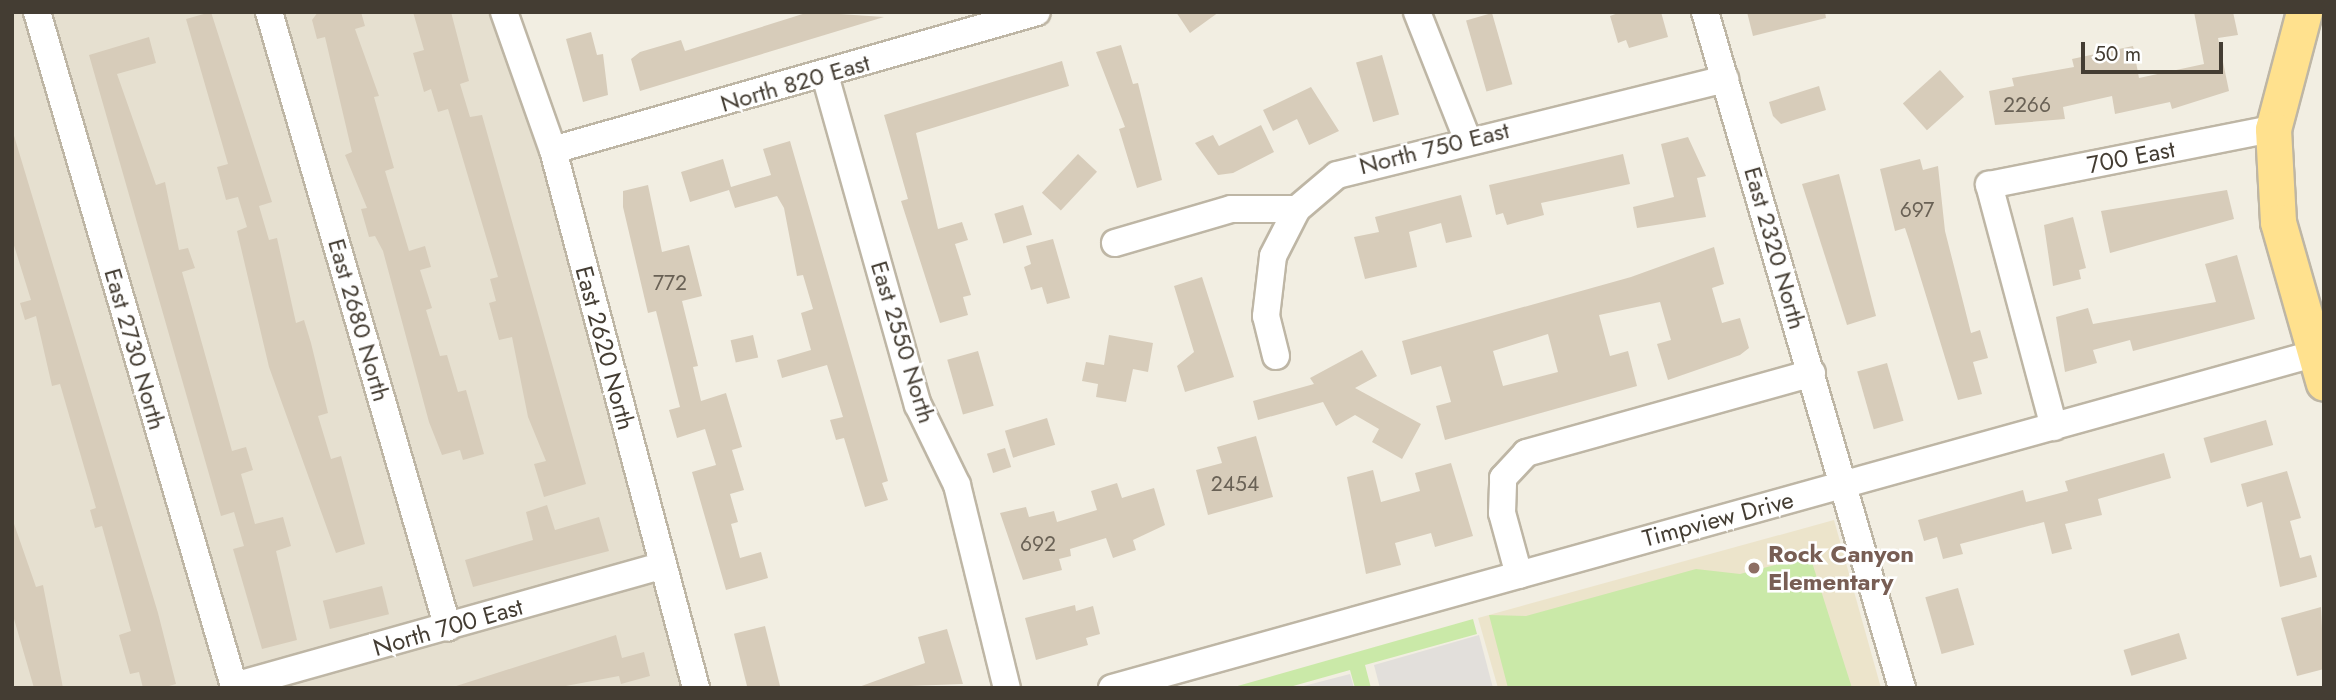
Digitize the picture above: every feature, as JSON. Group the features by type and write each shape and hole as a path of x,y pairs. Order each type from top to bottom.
{"main road":[{"path":"2304,12 2273,129 2278,222 2321,362"}],"street":[{"name":"East 2730 North","path":"37,12 234,686"},
{"name":"East 2680 North","path":"269,12 448,628"},
{"name":"East 2620 North","path":"504,12 553,150 696,688"},
{"name":"North 820 East","path":"553,150 825,75 1037,12"},
{"path":"1416,12 1467,138"},
{"name":"East 2320 North","path":"1706,12 1902,688"},
{"name":"East 2550 North","path":"825,75 918,405 957,485 1007,688"},
{"name":"North 750 East","path":"1297,209 1323,184 1362,164 1725,79"},
{"name":"700 East","path":"2054,427 1989,185 2273,129"},
{"path":"1115,243 1231,209 1297,209 1267,281 1266,316 1276,356"},
{"name":"Timpview Drive","path":"1112,688 1140,684 1519,575 2054,427 2321,362"},
{"path":"1519,575 1502,513 1503,478 1526,453 1812,373"},
{"name":"North 700 East","path":"234,686 662,566"}],"shaded area":[{"path":"12,12 503,12 695,688 12,688"},
{"name":"Rock Canyon Elementary","path":"1834,520 1881,688 1498,688 1478,618"},
{"path":"1479,635 1493,688 1380,688 1374,665"},
{"path":"1350,674 1354,688 1296,688"}],"green space":[{"name":"Rock Canyon Elementary","path":"1810,556 1852,688 1508,688 1489,615 1526,616 1696,569 1740,574"},
{"path":"1473,619 1477,634 1365,665 1371,688 1355,688 1350,670 1286,688 1234,687"}],"building":[{"path":"211,12 272,202 259,206 269,240 277,238 296,323 304,320 311,343 328,413 318,416 331,459 341,456 365,544 336,553 269,367 237,231 247,227 238,197 226,200 217,167 228,164 186,19"},
{"path":"318,12 361,12 365,26 355,29 379,96 374,97 394,168 385,171 409,251 425,246 431,267 420,270 432,308 426,310 440,356 447,355 458,392 466,390 484,454 463,460 460,450 442,455 429,422 383,251 375,236 369,237 361,209 367,208 345,155 352,152 325,37 317,39 312,20"},
{"path":"413,12 451,12 469,81 460,84 470,117 482,115 586,484 544,497 534,464 546,461 528,417 512,337 499,340 489,303 496,301 490,279 498,277 448,109 438,112 431,89 424,92 413,53 424,50"},
{"path":"809,12 884,17 640,91 631,59 640,52 681,40 685,51"},
{"path":"1176,12 1219,12 1190,33"},
{"path":"1621,12 1661,12 1668,37 1629,48 1626,40 1618,43 1610,16"},
{"path":"1747,12 1825,12 1826,18 1753,36"},
{"path":"2194,12 2233,12 2238,35 2218,38 2229,91 2172,109 2170,102 2115,114 2112,96 2063,107 2065,119 1995,125 1989,91 2014,86 2012,78 2074,67 2072,59 2133,46 2139,78 2204,64"},
{"path":"1492,13 1512,84 1486,92 1466,20"},
{"path":"591,32 597,55 603,54 608,95 583,102 566,39"},
{"path":"149,37 156,63 117,74 156,185 165,182 179,250 188,248 195,268 182,272 232,451 246,447 253,470 241,474 255,524 283,517 291,546 276,551 297,640 262,649 233,549 244,546 234,512 221,516 89,55"},
{"path":"1121,45 1133,84 1138,83 1162,180 1137,188 1119,129 1125,127 1096,52"},
{"path":"1382,55 1399,115 1373,122 1356,62"},
{"path":"1062,61 1069,86 916,133 938,229 962,222 968,240 955,244 971,295 963,297 968,315 940,323 901,201 908,199 884,115"},
{"path":"1940,70 1964,97 1927,130 1903,103"},
{"path":"1819,86 1826,110 1781,124 1773,116 1769,102"},
{"path":"1311,87 1339,131 1309,145 1297,119 1273,131 1263,110"},
{"path":"1261,125 1274,152 1233,173 1218,175 1195,143 1213,135 1219,146"},
{"path":"12,129 158,613 176,684 162,688 143,688 139,672 130,674 119,635 131,631 102,526 95,528 90,510 96,508 60,384 52,386 36,316 25,320 20,303 31,300 12,239"},
{"path":"1688,137 1706,176 1697,178 1706,217 1637,228 1633,207 1674,197 1661,144"},
{"path":"790,141 888,481 882,483 888,500 865,507 844,438 836,440 830,420 843,417 827,365 782,378 777,360 811,350 801,313 813,309 803,275 797,276 784,208 777,196 735,208 729,190 690,202 681,172 723,159 731,187 771,175 763,149"},
{"path":"1078,154 1097,172 1061,210 1042,193"},
{"path":"1623,154 1630,184 1541,203 1544,215 1507,225 1503,213 1496,215 1489,185"},
{"path":"1920,159 1923,170 1938,166 1945,231 1971,333 1980,330 1988,358 1973,362 1982,394 1958,400 1905,228 1895,231 1880,169"},
{"path":"1839,174 1876,316 1847,325 1802,184"},
{"path":"648,185 662,252 689,245 702,296 682,301 698,366 693,367 701,401 726,393 742,447 732,450 744,490 730,494 738,522 731,524 740,558 761,552 768,578 726,590 692,472 716,465 705,429 677,438 669,410 680,407 656,311 648,313 623,207 623,191"},
{"path":"2227,190 2234,219 2110,253 2101,211"},
{"path":"1461,195 1472,237 1446,243 1441,223 1409,232 1417,267 1365,279 1354,237 1379,232 1375,217"},
{"path":"1023,205 1032,235 1003,243 994,214"},
{"path":"2073,217 2086,268 2079,270 2081,279 2053,286 2044,225"},
{"path":"1053,239 1070,298 1047,304 1042,287 1031,290 1024,267 1031,264 1026,246"},
{"path":"1714,247 1724,284 1712,288 1722,323 1740,318 1749,348 1740,355 1668,380 1657,344 1671,340 1660,302 1599,315 1610,356 1628,351 1637,386 1445,440 1436,406 1451,402 1441,366 1411,375 1402,341 1631,277","holes":["1548,334 1558,372 1503,386 1493,351"]},
{"path":"2237,255 2255,319 2133,351 2130,340 2093,350 2097,363 2065,372 2056,317 2088,308 2093,324 2216,302 2205,264"},
{"path":"1202,277 1234,377 1185,392 1177,366 1194,352 1174,286"},
{"path":"753,335 758,357 736,363 731,340"},
{"path":"1109,335 1153,343 1148,372 1133,369 1126,402 1096,397 1098,384 1082,381 1086,362 1104,365"},
{"path":"1362,350 1377,376 1355,388 1421,424 1402,459 1372,442 1379,429 1355,415 1336,426 1323,402 1258,420 1253,401 1314,384 1310,378"},
{"path":"978,351 994,406 963,415 947,360"},
{"path":"1887,363 1904,421 1874,429 1857,372"},
{"path":"1047,418 1055,445 1013,458 1005,431"},
{"path":"2266,420 2273,445 2211,463 2204,438"},
{"path":"1256,436 1273,497 1208,515 1196,470 1222,463 1217,447"},
{"path":"1005,448 1011,467 993,473 987,454"},
{"path":"2164,453 2171,478 2098,499 2102,515 2065,524 2072,549 2052,554 2044,522 1960,544 1963,554 1943,559 1937,537 1924,541 1918,520 2023,490 2026,502 2068,491 2065,481"},
{"path":"1451,463 1473,536 1435,547 1431,533 1395,543 1401,565 1366,574 1347,477 1373,470 1381,502 1420,491 1415,473"},
{"path":"2287,471 2301,518 2290,521 2300,558 2311,555 2317,577 2280,587 2262,502 2247,507 2241,484"},
{"path":"1117,483 1122,498 1154,488 1165,525 1133,540 1136,550 1113,558 1106,538 1070,549 1071,556 1059,559 1062,570 1023,580 1000,513 1026,507 1029,517 1054,511 1057,522 1097,510 1091,491"},
{"path":"547,505 555,530 599,517 609,551 473,587 465,560 533,540 526,512"},
{"path":"12,518 36,587 43,585 63,688 34,688 12,612"},
{"path":"382,586 389,614 330,629 323,601"},
{"path":"1958,588 1974,645 1942,654 1925,597"},
{"path":"1075,605 1076,611 1093,606 1100,634 1086,638 1088,645 1036,660 1025,618"},
{"path":"2321,607 2324,669 2297,676 2281,618"},
{"path":"765,626 780,688 747,688 734,634"},
{"path":"947,629 963,684 856,688 925,663 918,637"},
{"path":"2179,633 2187,659 2131,676 2124,650"},
{"path":"616,635 622,658 644,652 650,676 621,684 619,676 555,688 450,688"}],"place":[{"name":"Rock Canyon Elementary","path":"1754,568"}]}
